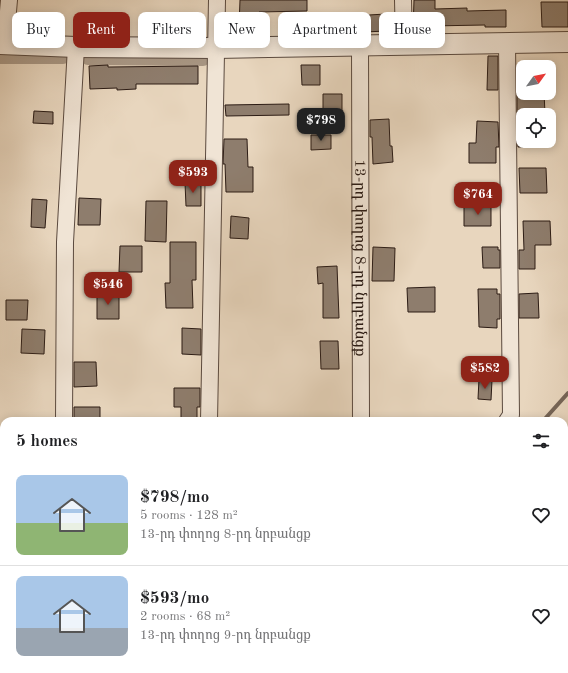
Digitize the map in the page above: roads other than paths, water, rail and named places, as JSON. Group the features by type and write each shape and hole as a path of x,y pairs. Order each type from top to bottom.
{"street":[{"path":"9,0 2,45 73,47"},
{"path":"217,0 217,12"},
{"path":"403,0 403,12"},
{"path":"445,45 568,42"},
{"path":"507,43 509,417"},
{"path":"130,47 214,48"},
{"path":"64,417 65,242 76,48"},
{"path":"209,417 216,48"},
{"name":"13-րդ փողոց 8-րդ նրբանցք","path":"360,48 361,417"}],"waterway":[{"path":"0,57 63,57"},
{"path":"88,58 203,59"},
{"path":"547,417 568,393"}]}
